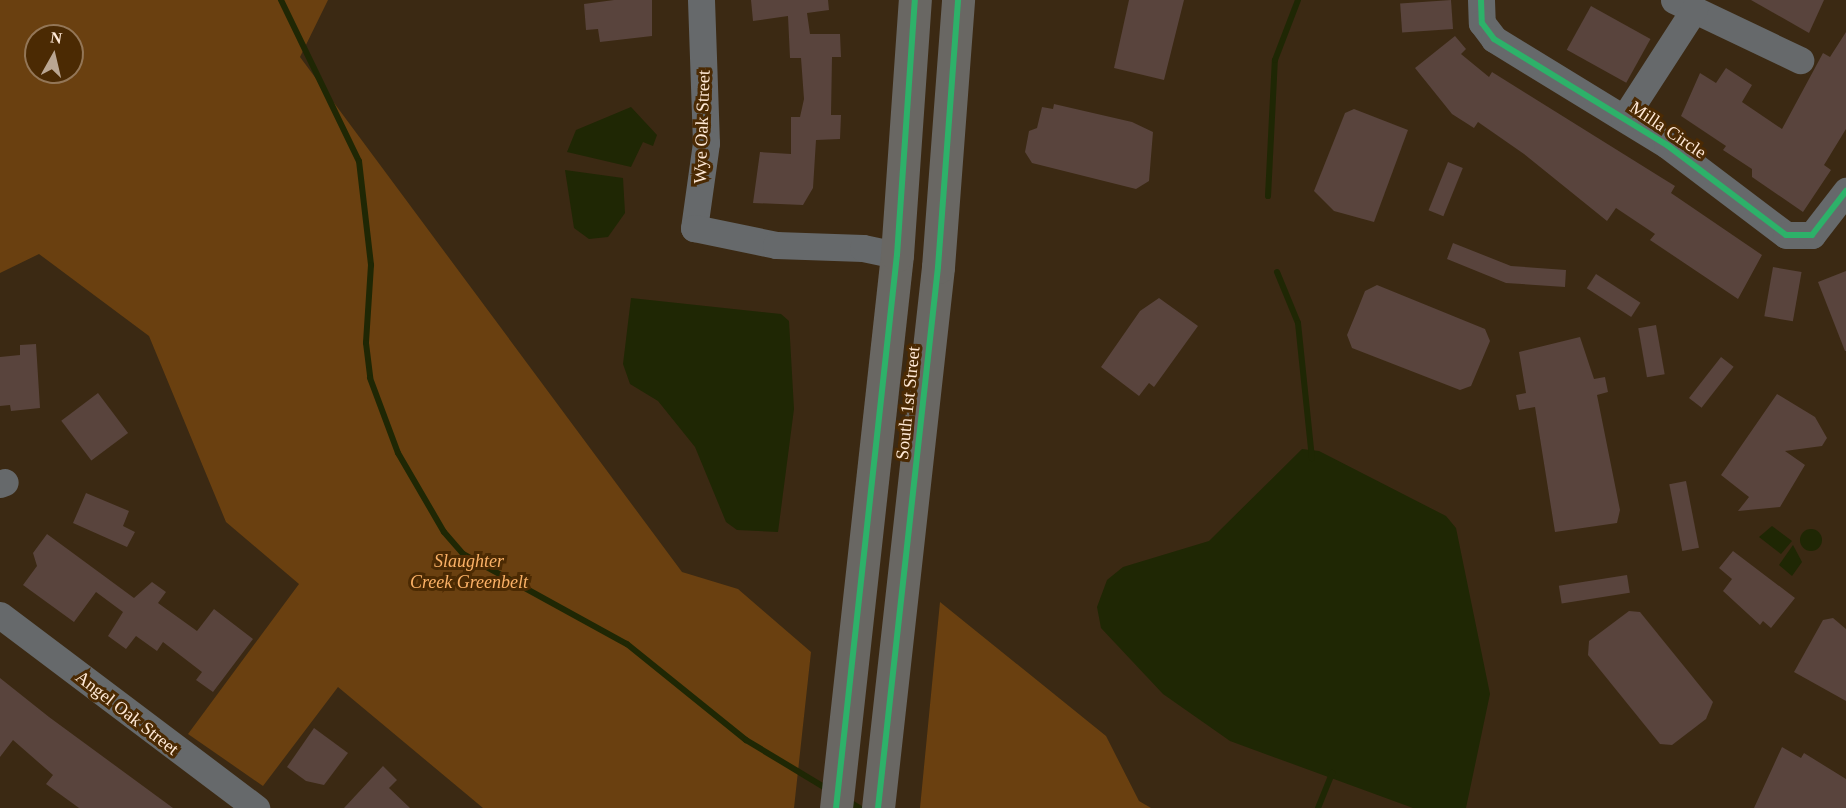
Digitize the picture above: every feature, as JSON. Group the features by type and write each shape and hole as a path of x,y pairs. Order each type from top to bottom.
{"main road":[{"name":"South 1st Street","path":"836,808 897,255 915,0"},
{"name":"South 1st Street","path":"878,808 938,267 958,0"},
{"path":"897,255 938,267"}],"street":[{"name":"Wye Oak Street","path":"700,0 706,143 694,228 776,245 863,248 897,255"},
{"name":"Milla Circle","path":"1481,0 1482,23 1494,39 1624,118 1786,235 1812,236 1846,191"},
{"path":"1624,118 1684,5 1800,60"},
{"name":"Angel Oak Street","path":"0,615 256,808"}],"green space":[{"name":"Slaughter Creek Greenbelt","path":"0,0 328,0 300,57 682,572 738,589 811,652 794,808 483,808 338,687 263,786 188,734 299,584 226,522 149,336 39,254 0,273"},
{"path":"940,602 1106,736 1139,801 1151,808 920,808"}],"shaded area":[{"path":"631,107 657,135 653,146 643,142 631,167 567,152 576,130"},
{"path":"565,170 623,178 625,213 608,237 589,239 574,228"},
{"path":"631,298 781,314 789,321 794,409 778,532 737,530 726,522 695,447 658,401 630,384 623,364"},
{"path":"1302,449 1319,451 1446,516 1456,528 1490,694 1466,808 1413,808 1230,741 1163,694 1101,628 1097,607 1107,580 1123,567 1209,541"},
{"path":"1772,526 1792,541 1781,554 1759,537"},
{"path":"1811,529 1819,532 1822,540 1819,548 1811,551 1803,548 1800,540 1803,532"},
{"path":"1793,545 1802,562 1792,576 1779,565"}],"building":[{"path":"614,0 652,0 652,36 600,42 598,29 586,30 584,4"},
{"path":"751,0 828,0 829,10 807,13 810,34 840,34 841,57 832,57 831,115 841,115 840,139 816,140 813,188 803,205 753,203 760,152 791,154 791,117 800,117 804,99 801,58 790,58 788,16 753,21"},
{"path":"1129,0 1184,0 1164,80 1114,68"},
{"path":"1451,0 1453,29 1402,32 1400,4"},
{"path":"1751,0 1824,0 1809,33"},
{"path":"1591,6 1650,39 1626,83 1567,50"},
{"path":"1846,32 1846,129 1824,165 1831,170 1803,212 1752,177 1752,169 1723,150 1726,146 1681,116 1700,73 1716,83 1726,68 1752,85 1742,102 1782,129 1823,53 1830,57"},
{"path":"1455,36 1466,49 1461,54 1489,77 1492,72 1675,186 1671,193 1762,255 1738,299 1650,240 1655,234 1616,208 1607,221 1524,154 1478,122 1474,128 1452,114 1415,68"},
{"path":"1054,104 1132,122 1153,132 1149,181 1136,189 1032,163 1025,152 1029,131 1037,128 1042,107 1053,109"},
{"path":"1354,109 1408,130 1374,222 1334,211 1314,191 1345,113"},
{"path":"1448,162 1463,168 1443,216 1429,210"},
{"path":"1453,243 1511,266 1566,270 1565,287 1506,283 1447,259"},
{"path":"1773,267 1802,272 1793,321 1764,316"},
{"path":"1846,271 1846,351 1845,351 1818,282"},
{"path":"1596,274 1640,303 1631,317 1587,288"},
{"path":"1377,285 1485,329 1490,341 1471,386 1460,390 1352,348 1347,335 1365,291"},
{"path":"1159,298 1198,326 1154,387 1149,383 1139,396 1101,367 1140,311"},
{"path":"1656,325 1665,374 1647,377 1638,328"},
{"path":"1580,337 1594,379 1605,377 1608,392 1597,395 1620,510 1617,523 1555,532 1535,407 1519,410 1516,395 1526,393 1519,352"},
{"path":"36,344 40,408 11,411 10,405 0,406 0,357 20,355 20,345"},
{"path":"1721,357 1734,367 1702,408 1689,398"},
{"path":"98,393 128,433 91,461 61,421"},
{"path":"1777,394 1815,417 1827,438 1822,446 1785,451 1805,465 1780,507 1738,511 1749,497 1721,475"},
{"path":"1686,481 1699,548 1682,551 1669,484"},
{"path":"86,493 129,511 123,526 135,532 127,547 73,523"},
{"path":"47,534 134,598 152,582 166,592 158,603 197,631 214,609 253,639 213,692 196,680 202,672 163,642 157,651 136,636 126,649 108,636 123,612 96,592 74,622 23,585 37,566 33,553"},
{"path":"1733,551 1795,598 1771,628 1763,621 1760,625 1723,591 1732,579 1719,568"},
{"path":"1627,575 1630,593 1562,604 1559,586"},
{"path":"1629,611 1640,612 1713,702 1706,719 1672,745 1660,744 1588,655 1589,641"},
{"path":"1833,618 1846,629 1846,701 1794,672 1823,620"},
{"path":"0,678 173,808 79,808 46,784 53,775 13,740 0,757"},
{"path":"314,728 348,753 324,785 306,781 287,767"},
{"path":"1782,747 1801,758 1804,753 1846,779 1846,808 1754,808"},
{"path":"383,766 397,780 389,788 410,808 344,808"}],"waterway":[{"path":"281,0 359,161 371,265 366,343 370,378 398,453 444,532 463,554 627,644 746,740 829,790"},
{"path":"1268,196 1275,60 1298,0"},
{"path":"1277,272 1298,323 1312,458"},
{"path":"1318,808 1332,773"},
{"path":"848,801 859,808"}],"cycle path":[{"path":"836,808 897,255 915,0"},
{"path":"878,808 938,267 958,0"},
{"path":"1481,0 1482,23 1494,39 1667,145 1786,235 1812,235 1846,191"}]}
